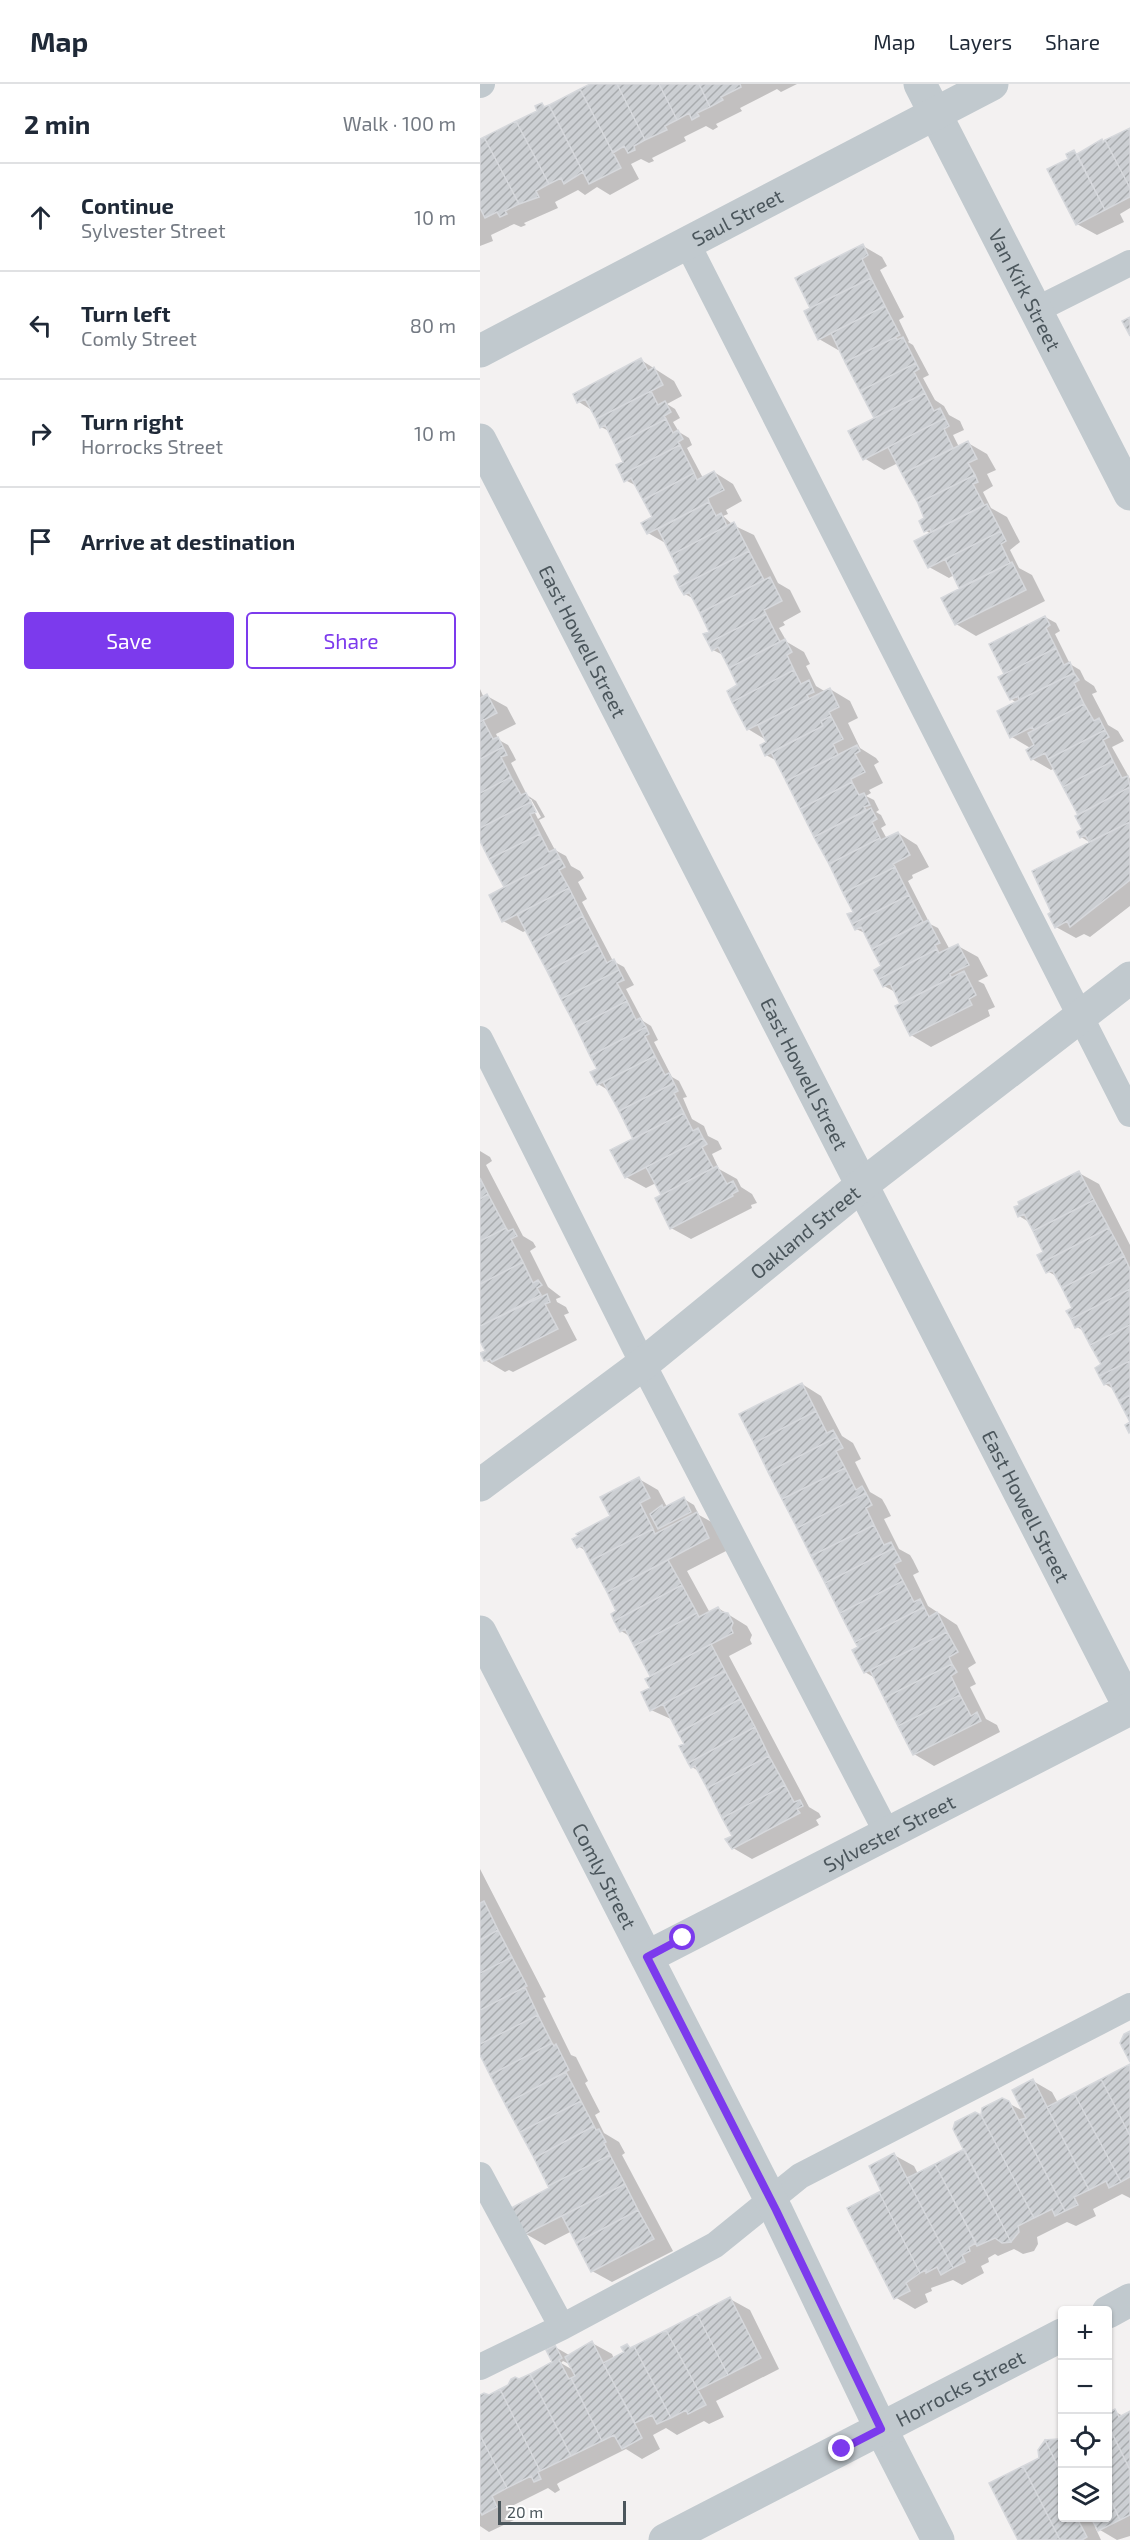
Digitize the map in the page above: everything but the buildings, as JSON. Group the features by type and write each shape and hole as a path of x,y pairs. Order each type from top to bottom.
{"street":[{"name":"Van Kirk Street","path":"920,84 1127,483"},
{"name":"Saul Street","path":"480,351 992,84"},
{"name":"East Howell Street","path":"480,440 1130,1709"},
{"name":"Oakland Street","path":"480,1485 643,1364 862,1185 1130,978"},
{"name":"Comly Street","path":"480,1632 771,2200 881,2429 938,2540"},
{"name":"Sylvester Street","path":"647,1957 1130,1709"},
{"path":"1112,2309 1130,2300"},
{"name":"Horrocks Street","path":"664,2540 1058,2337"}],"lane":[{"path":"687,243 1130,1114"},
{"path":"1036,310 1130,263"},
{"path":"480,1039 643,1364 887,1833"},
{"path":"480,2367 561,2327 715,2245 800,2176 1130,2006"},
{"path":"480,2175 561,2327"}],"route":[{"path":"683,1938 647,1957 776,2210 881,2429 842,2449"}]}
